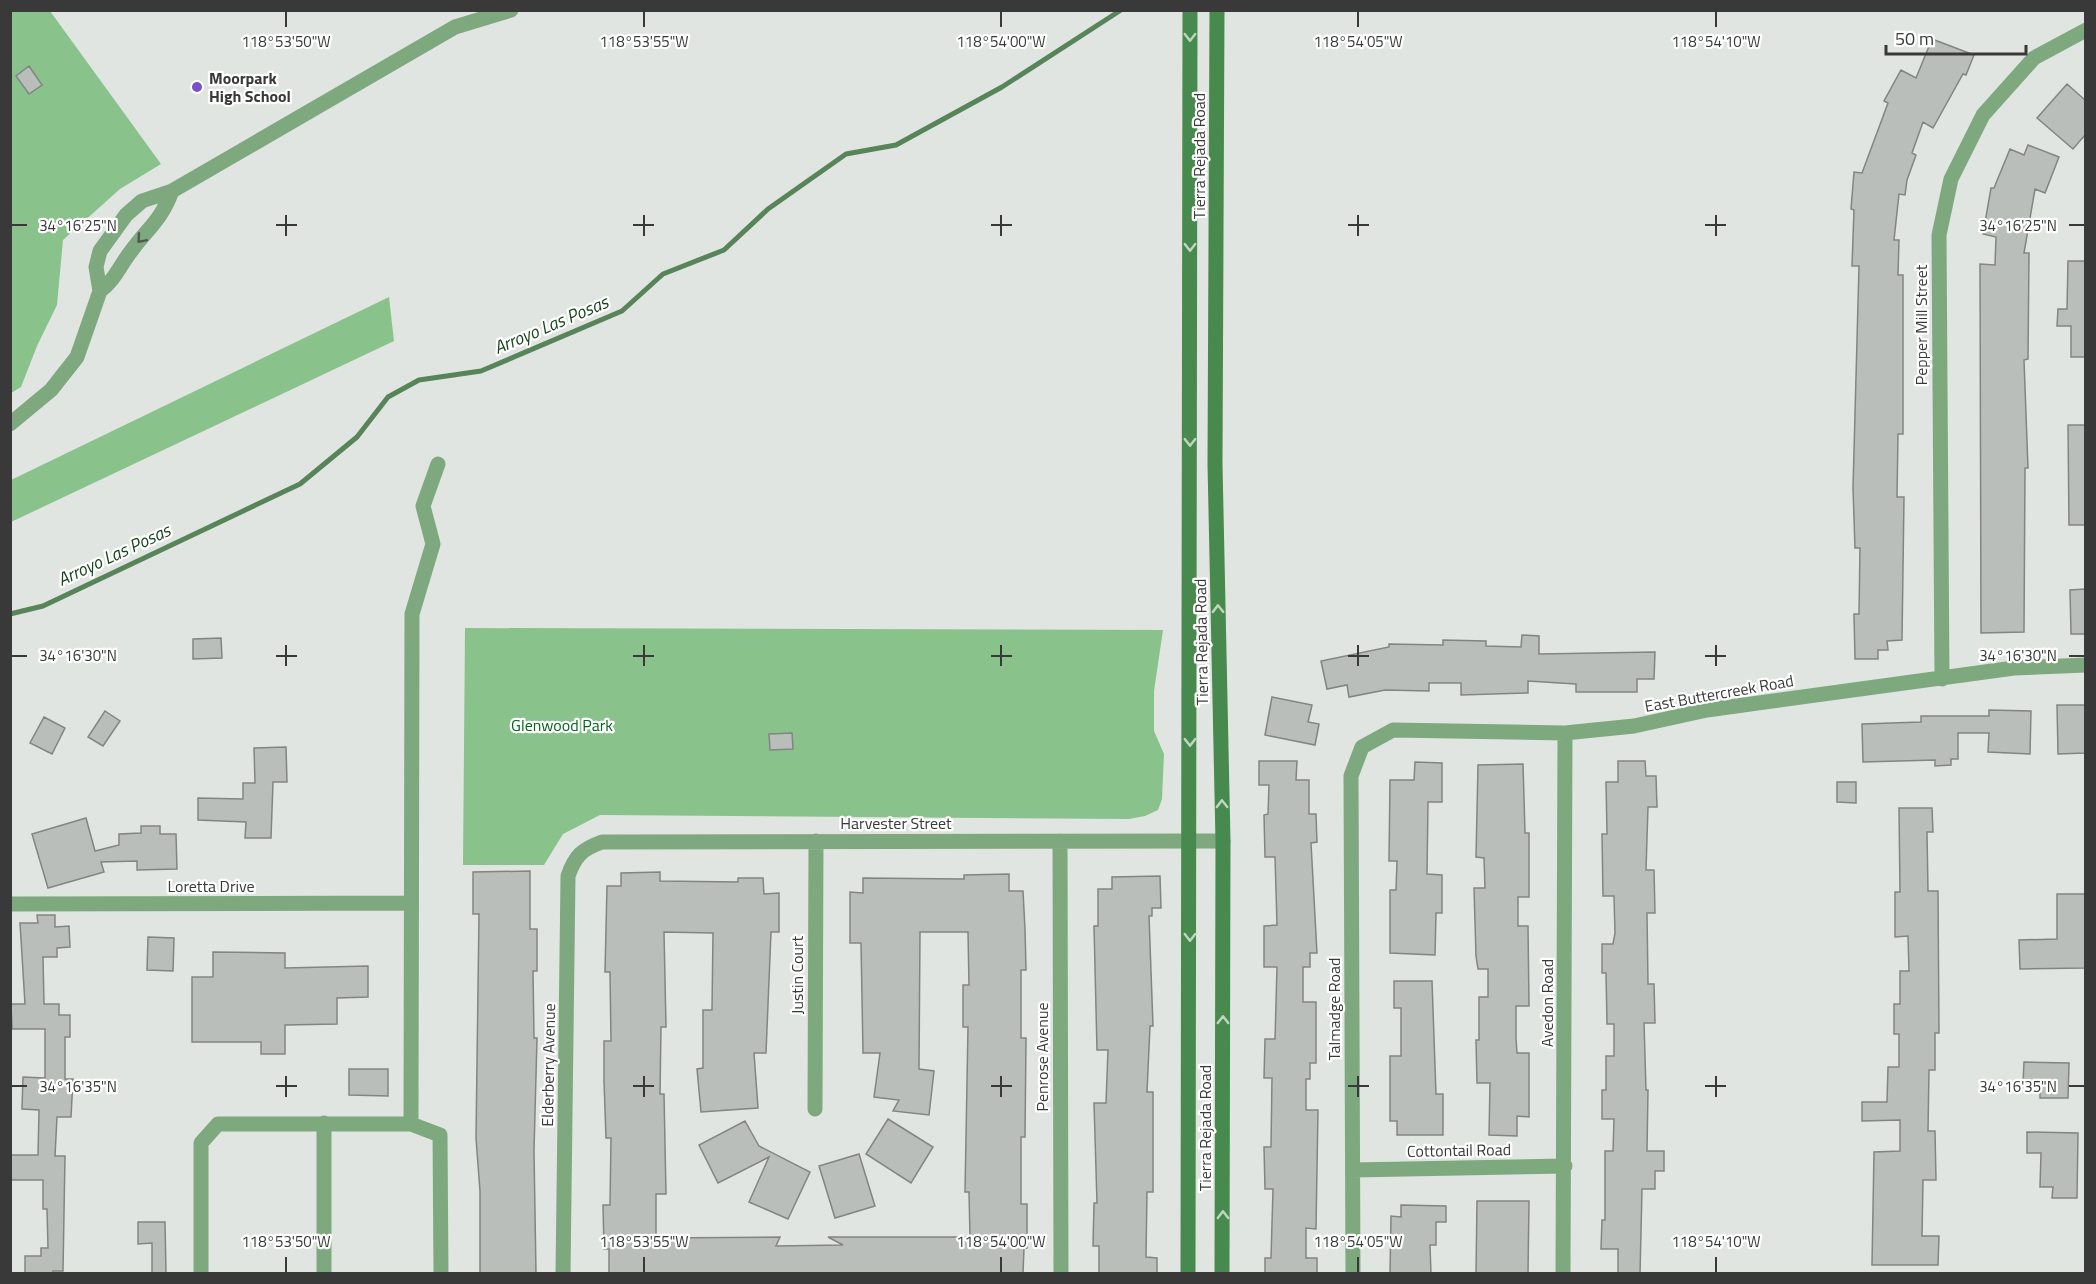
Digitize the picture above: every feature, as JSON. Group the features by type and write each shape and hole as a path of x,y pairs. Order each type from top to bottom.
{"main road":[{"name":"Tierra Rejada Road","path":"1188,1274 1190,10"},
{"name":"Tierra Rejada Road","path":"1217,10 1215,464 1223,841 1222,1274"}],"street":[{"path":"10,424 51,390 77,357 100,291 96,267 100,251 119,224 142,201 172,191 455,27 511,10"},
{"name":"Pepper Mill Street","path":"1942,679 1939,235 1951,179 1983,115 2034,58 2085,30"},
{"path":"100,291 111,283 131,250 163,214 172,191"},
{"path":"411,1124 412,614 433,544 423,506 438,464"},
{"name":"East Buttercreek Road","path":"1362,747 1393,730 1565,733 1634,726 1707,710 2014,668 2085,666"},
{"name":"Avedon Road","path":"1563,1274 1565,733"},
{"name":"Talmadge Road","path":"1353,1274 1351,776 1362,747"},
{"name":"Justin Court","path":"815,1109 816,841"},
{"name":"Penrose Avenue","path":"1060,841 1061,1274"},
{"name":"Harvester Street","path":"575,858 585,848 602,842 1223,841"},
{"name":"Elderberry Avenue","path":"563,1274 568,876 575,858"},
{"name":"Loretta Drive","path":"10,904 411,903"},
{"path":"324,1123 324,1274"},
{"path":"201,1274 201,1143 218,1124 324,1123 411,1124 440,1136 441,1274"},
{"name":"Cottontail Road","path":"1353,1170 1565,1166"}],"green space":[{"path":"10,11 50,11 161,164 120,189 63,240 57,305 37,346 21,387 11,393"},
{"path":"389,297 394,341 11,522 11,480"},
{"name":"Glenwood Park","path":"465,628 1163,630 1154,691 1154,731 1164,754 1162,799 1158,810 1145,816 1129,819 600,815 563,834 544,865 463,865"}],"building":[{"path":"1932,39 1974,55 1966,75 1963,74 1933,128 1923,122 1912,153 1916,155 1907,180 1905,195 1899,194 1894,240 1899,240 1898,275 1903,275 1903,434 1898,434 1897,497 1904,497 1902,640 1887,641 1888,650 1878,650 1878,659 1855,659 1854,614 1859,614 1860,548 1855,548 1853,488 1859,266 1852,266 1854,210 1851,209 1854,172 1862,173 1888,103 1884,101 1901,70 1916,78"},
{"path":"29,66 42,85 29,94 16,76"},
{"path":"2067,84 2085,100 2085,135 2073,149 2037,118"},
{"path":"2028,145 2059,157 2045,193 2035,189 2024,253 2029,253 2028,359 2024,360 2028,468 2025,468 2024,632 1981,633 1980,264 1995,265 1996,237 1983,234 1991,188 1994,188 2010,149 2024,155"},
{"path":"2068,261 2085,261 2085,357 2071,357 2071,326 2057,326 2058,309 2067,309"},
{"path":"2068,425 2085,425 2085,525 2069,525"},
{"path":"2085,589 2085,634 2071,634 2070,590"},
{"path":"1522,635 1539,636 1539,654 1655,652 1654,679 1637,679 1637,692 1576,692 1576,684 1528,681 1528,693 1461,695 1461,683 1429,683 1429,691 1385,690 1349,697 1347,685 1327,689 1321,661 1389,647 1389,644 1443,645 1443,640 1486,641 1486,646 1521,647"},
{"path":"221,638 222,658 193,659 193,639"},
{"path":"1272,697 1312,705 1308,722 1319,724 1315,745 1265,735"},
{"path":"2057,705 2085,705 2085,753 2058,754"},
{"path":"1989,710 2031,711 2030,754 1988,752 1989,733 1958,733 1958,759 1951,759 1951,765 1935,766 1935,760 1863,762 1862,724 1921,722 1921,716 1989,716"},
{"path":"105,711 120,721 103,746 88,737"},
{"path":"44,717 65,728 52,754 30,743"},
{"path":"792,733 793,749 770,750 769,734"},
{"path":"286,747 287,782 273,782 271,838 245,838 246,822 198,820 198,798 243,799 243,783 255,783 254,748"},
{"path":"1259,761 1297,761 1296,780 1309,780 1309,814 1316,814 1317,842 1311,843 1317,953 1310,953 1310,967 1303,967 1303,1002 1316,1002 1316,1063 1310,1063 1310,1079 1306,1079 1306,1110 1318,1110 1316,1229 1306,1228 1306,1258 1317,1258 1317,1274 1265,1274 1265,1258 1271,1258 1273,1189 1265,1189 1264,1147 1271,1147 1272,1078 1264,1078 1265,1039 1275,1039 1277,967 1264,967 1264,926 1277,925 1275,857 1265,857 1264,815 1268,814 1269,785 1259,785"},
{"path":"1618,761 1645,761 1646,776 1656,776 1657,807 1648,807 1646,870 1654,870 1655,913 1647,913 1648,984 1654,984 1655,1023 1644,1023 1646,1090 1648,1090 1647,1151 1664,1151 1664,1171 1655,1171 1655,1189 1642,1189 1640,1274 1618,1274 1618,1249 1601,1249 1602,1220 1605,1220 1605,1151 1613,1151 1614,1119 1602,1119 1602,1090 1606,1090 1606,1056 1614,1056 1614,1024 1607,1024 1606,973 1602,973 1602,944 1613,944 1615,933 1614,896 1603,896 1602,834 1607,834 1606,782 1618,782"},
{"path":"1415,762 1442,763 1442,802 1428,802 1427,874 1442,875 1442,913 1436,913 1435,955 1390,953 1390,890 1396,890 1397,861 1389,861 1390,780 1414,780"},
{"path":"1523,764 1525,833 1529,833 1529,897 1518,897 1518,926 1528,926 1529,1006 1516,1006 1516,1039 1517,1053 1529,1053 1529,1117 1517,1116 1517,1136 1489,1135 1490,1083 1477,1083 1476,1040 1479,1040 1479,997 1488,997 1488,969 1478,969 1476,956 1474,888 1485,888 1484,858 1476,857 1478,765"},
{"path":"1837,782 1856,782 1856,803 1837,802"},
{"path":"1899,808 1932,808 1933,832 1927,832 1928,891 1938,891 1939,1033 1935,1033 1935,1070 1929,1070 1928,1131 1935,1131 1936,1180 1923,1180 1922,1236 1939,1236 1938,1265 1872,1265 1874,1152 1900,1151 1900,1120 1862,1121 1862,1102 1887,1102 1888,1067 1899,1067 1899,1034 1894,1034 1894,1004 1900,1004 1900,971 1909,971 1908,936 1895,937 1895,892 1900,892"},
{"path":"86,818 95,851 119,845 119,834 141,833 141,826 160,826 160,834 176,834 177,869 137,870 137,861 101,862 104,872 48,888 32,834"},
{"path":"530,871 530,929 537,929 537,971 533,971 534,1038 537,1038 534,1151 536,1274 480,1274 480,1191 476,1138 479,914 473,914 473,872"},
{"path":"660,872 660,881 738,882 738,878 763,878 764,894 779,893 779,932 771,932 766,1053 754,1053 758,1108 701,1112 697,1069 703,1068 703,1010 712,1010 713,933 664,932 666,1027 661,1027 660,1094 664,1094 666,1194 656,1194 656,1238 780,1237 776,1246 843,1245 828,1237 970,1237 969,1192 965,1192 968,1027 963,1027 963,985 969,985 968,932 920,932 919,1069 934,1071 929,1115 893,1111 899,1100 874,1097 880,1053 863,1053 861,943 850,943 850,892 863,893 863,878 964,879 964,875 1009,874 1009,891 1023,891 1025,929 1026,970 1021,970 1021,1038 1026,1038 1025,1137 1021,1137 1021,1204 1027,1204 1027,1248 1024,1248 1023,1274 609,1274 609,1249 604,1249 603,1205 610,1205 611,1138 606,1138 604,1081 604,1041 611,1041 610,972 605,972 607,886 621,886 621,873"},
{"path":"1160,876 1161,908 1152,908 1152,916 1149,916 1153,1026 1150,1026 1147,1092 1153,1092 1153,1192 1147,1192 1146,1257 1157,1258 1157,1274 1099,1274 1099,1246 1093,1246 1094,1203 1097,1203 1094,1103 1106,1103 1108,1050 1097,1050 1094,926 1098,926 1098,889 1112,889 1112,877"},
{"path":"2057,894 2085,894 2085,968 2020,969 2019,940 2057,939"},
{"path":"37,915 55,915 55,927 69,926 70,947 57,948 57,957 43,957 44,1004 59,1004 59,1015 70,1015 70,1037 65,1037 65,1079 73,1079 71,1117 57,1117 55,1156 65,1156 63,1271 53,1271 53,1274 25,1274 25,1256 41,1256 41,1248 48,1248 47,1209 43,1209 43,1180 10,1180 10,1155 38,1155 39,1110 22,1109 23,1077 45,1078 45,1029 12,1029 11,1004 25,1004 20,923 38,923"},
{"path":"148,937 174,938 173,971 147,970"},
{"path":"213,952 285,953 285,968 368,966 368,997 337,998 337,1024 285,1025 285,1054 261,1054 261,1042 192,1042 192,977 213,977"},
{"path":"1394,981 1432,981 1436,1094 1443,1094 1443,1135 1397,1135 1397,1121 1390,1121 1390,1056 1401,1056 1401,1008 1394,1008"},
{"path":"2024,1062 2069,1063 2068,1098 2040,1098 2040,1084 2023,1083"},
{"path":"349,1069 388,1069 388,1096 349,1095"},
{"path":"888,1119 933,1147 911,1183 866,1154"},
{"path":"745,1121 759,1146 810,1172 788,1219 749,1202 769,1157 718,1183 699,1145"},
{"path":"2027,1132 2078,1133 2077,1198 2052,1198 2053,1187 2040,1187 2041,1153 2027,1153"},
{"path":"859,1154 875,1206 835,1218 819,1166"},
{"path":"1477,1201 1529,1201 1528,1274 1476,1274"},
{"path":"1401,1205 1446,1206 1446,1222 1436,1222 1436,1245 1430,1245 1431,1274 1390,1274 1391,1216 1401,1217"},
{"path":"138,1222 165,1222 166,1274 152,1274 152,1243 138,1244"}],"waterway":[{"name":"Arroyo Las Posas","path":"10,614 43,606 300,484 357,437 388,397 419,380 481,371 622,311 663,274 724,250 768,209 846,154 896,145 1002,87 1121,10"}],"place":[{"name":"Moorpark High School","path":"197,87"}]}
